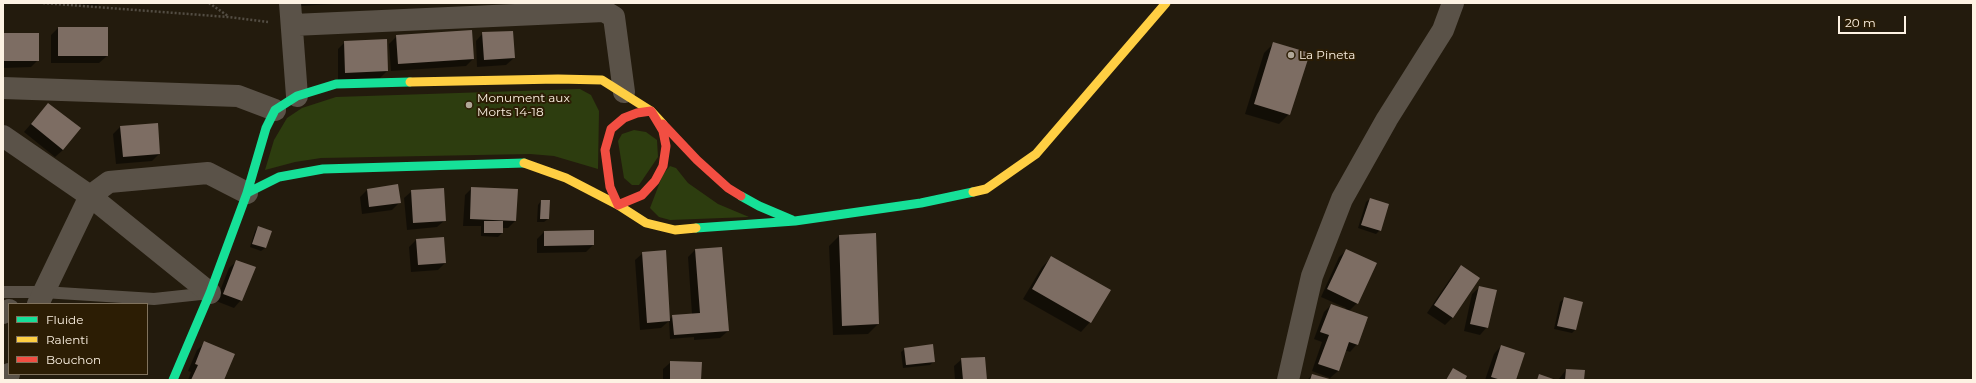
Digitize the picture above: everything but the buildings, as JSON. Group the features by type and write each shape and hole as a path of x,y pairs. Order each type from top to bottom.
{"main road":[{"path":"247,193 279,177 323,169 523,164 566,178 618,205 646,223 675,230 795,221 921,203 986,189 1036,154 1166,3"},
{"path":"173,380 210,293 247,193 266,128 274,110 297,96 336,84 558,79 602,80 624,92 651,111 697,160 728,188 759,206 795,221"},
{"path":"618,205 642,195 655,181 663,166 666,146 663,131 651,111"},
{"path":"618,205 610,187 605,150 611,129 624,118 637,113 651,111"}],"street":[{"path":"290,3 293,25 297,96"},
{"path":"1288,380 1312,276 1342,199 1387,118 1443,30 1453,3"},
{"path":"293,25 604,11 614,17 624,92"},
{"path":"3,88 238,96 274,110"},
{"path":"3,136 90,196 210,293"},
{"path":"24,303 41,298 90,196 109,182 208,173 247,193"}],"lane":[{"path":"3,292 41,298 154,299 210,293"}],"path":[{"path":"44,3 228,17 293,25"},
{"path":"209,3 228,17"}],"green space":[{"path":"580,89 591,95 599,111 598,169 554,156 530,154 321,158 295,162 265,170 274,140 287,118 302,108 336,97"},
{"path":"634,130 646,132 657,140 658,157 639,185 632,185 624,178 618,141 622,134"},
{"path":"670,166 676,168 688,183 718,204 749,217 670,220 659,217 650,208 663,174"}],"traffic: fast":[{"path":"173,380 210,293 247,193 266,128 275,110 297,96 336,84 410,82"},
{"path":"247,193 279,177 323,169 524,163"},
{"path":"696,228 795,221 921,203 973,192"},
{"path":"741,196 759,206 792,220"}],"traffic: slow":[{"path":"973,192 986,189 1036,154 1166,3"},
{"path":"410,82 558,79 602,80 651,111 663,124"},
{"path":"524,163 566,178 618,205 646,223 675,230 696,228"}],"traffic: jam":[{"path":"651,111 663,131 666,146 663,166 655,181 642,195 618,205 610,187 605,150 611,129 624,118 637,113 651,111"},
{"path":"663,124 697,160 728,188 741,196"}],"place":[{"name":"La Pineta","path":"1291,55"},
{"name":"Monument aux Morts 14-18","path":"469,105"}]}
